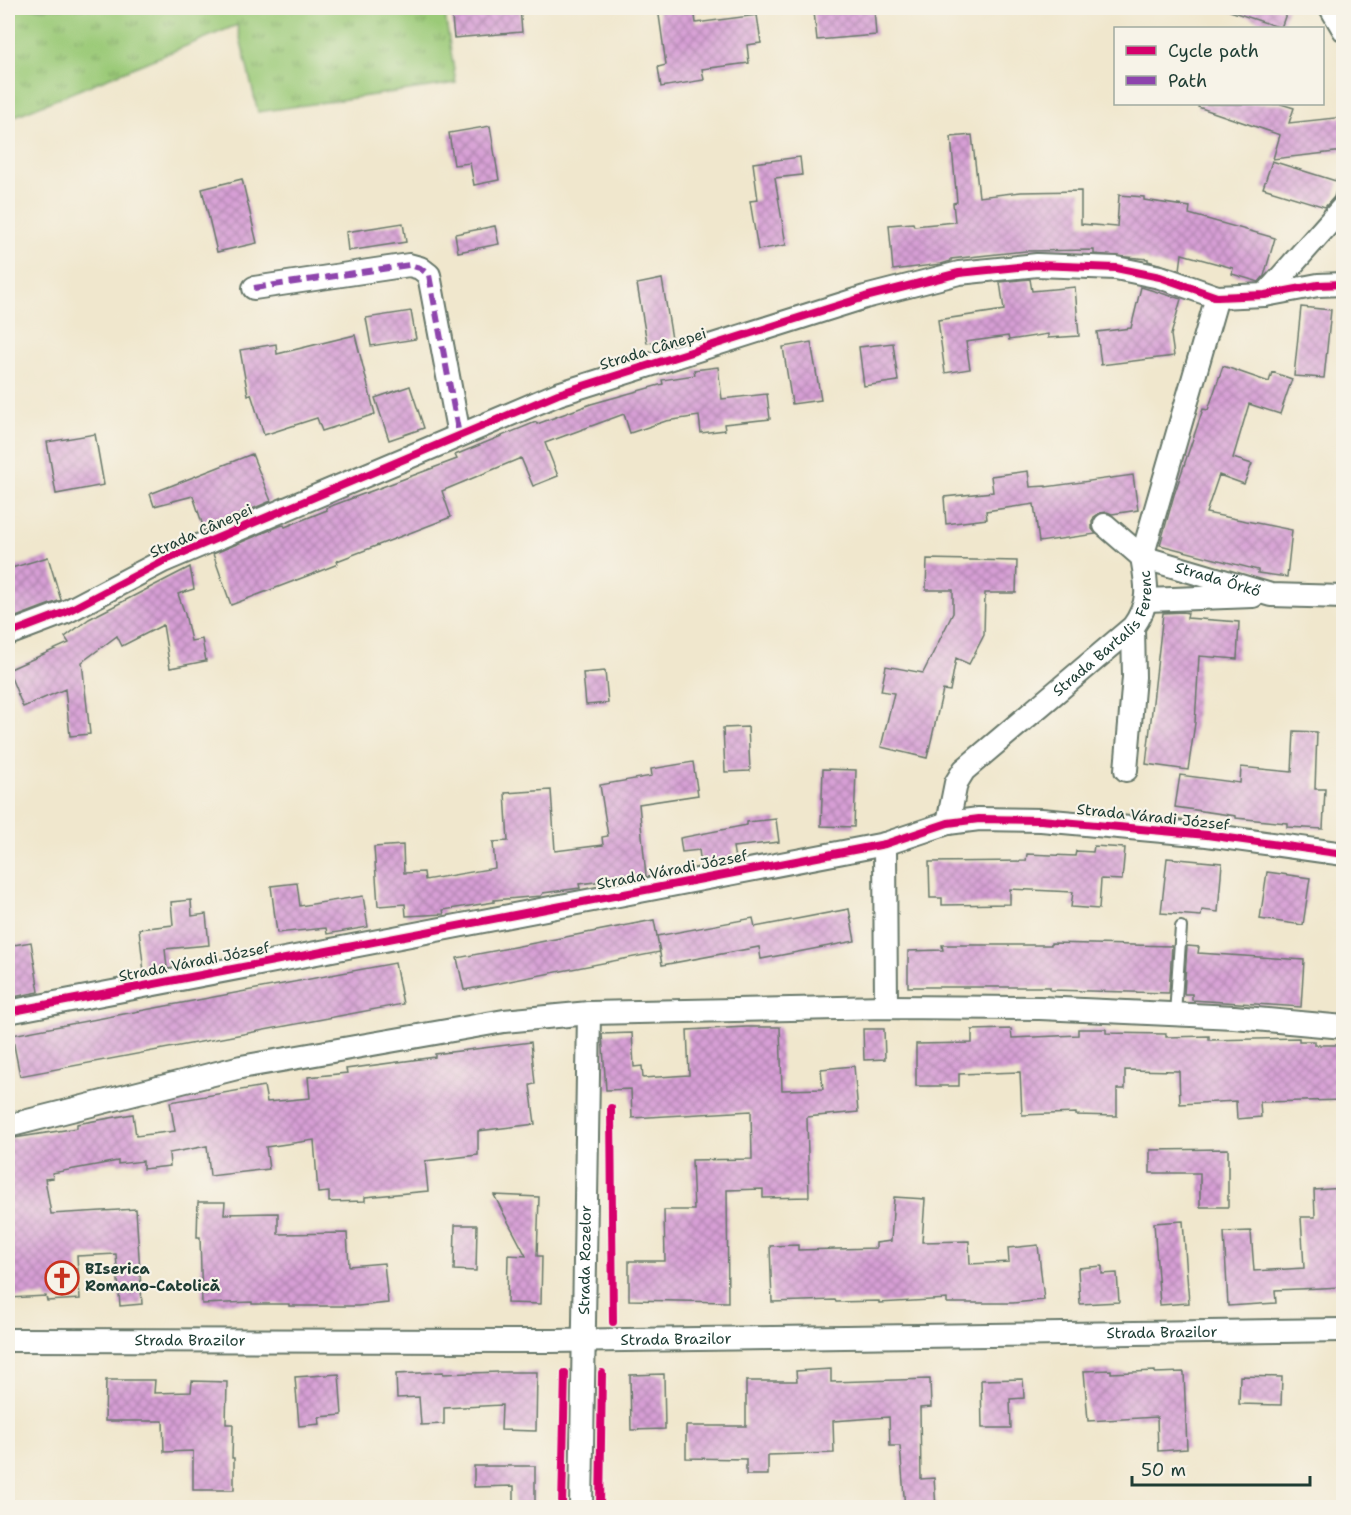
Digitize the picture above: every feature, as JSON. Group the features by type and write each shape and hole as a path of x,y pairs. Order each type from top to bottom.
{"street":[{"path":"1331,8 1344,30"},
{"path":"1264,295 1344,206"},
{"path":"254,288 409,265 420,268 429,275 459,435"},
{"name":"Strada Cânepei","path":"8,634 66,612 163,561 558,394 865,297 959,273 1037,266 1116,268 1160,277 1217,297 1264,295 1318,285 1344,284"},
{"name":"Strada Bartalis Ferenc","path":"948,823 956,783 964,770 1133,627 1141,617 1148,590 1142,557 1217,297"},
{"name":"Strada Őrkő","path":"1105,525 1142,557 1271,595"},
{"name":"Strada Őrkő","path":"1146,600 1271,595 1344,597"},
{"path":"1126,770 1134,677 1133,627"},
{"name":"Strada Váradi József","path":"8,1012 885,844 948,823 979,819 1041,819 1207,835 1344,854"},
{"path":"885,844 886,1007"},
{"path":"8,1126 178,1081 241,1067 504,1021 589,1013 886,1007 1040,1008 1175,1014 1344,1027"},
{"name":"Strada Rozelor","path":"581,1508 589,1013"},
{"name":"Strada Brazilor","path":"8,1340 584,1341 1344,1330"}],"lane":[{"path":"1175,1014 1181,927"}],"green space":[{"path":"8,8 444,8 456,83 258,112 237,25 8,119"}],"building":[{"path":"451,8 520,8 522,32 454,38"},
{"path":"658,8 694,8 696,23 757,15 761,43 747,45 749,63 702,69 704,80 661,87 658,67 666,65"},
{"path":"874,8 876,35 817,40 814,12"},
{"path":"1231,8 1288,8 1281,27 1230,11"},
{"path":"1199,105 1284,105 1294,108 1289,123 1344,117 1344,151 1273,159 1280,135 1198,107"},
{"path":"490,126 499,180 474,185 470,163 454,165 449,133"},
{"path":"972,135 979,197 1021,192 1081,191 1081,224 1117,227 1119,195 1144,197 1144,200 1190,207 1189,214 1275,238 1264,276 1259,282 1232,274 1233,268 1182,254 1180,270 1148,261 1148,259 1094,254 1094,250 1026,251 951,259 941,264 893,270 889,225 913,223 914,226 955,222 953,203 957,202 951,137"},
{"path":"800,157 802,175 775,178 786,245 758,250 750,201 758,200 753,163"},
{"path":"1272,161 1339,182 1334,197 1325,207 1263,188"},
{"path":"242,179 257,243 217,252 202,189"},
{"path":"403,223 406,242 348,251 346,232"},
{"path":"495,226 499,244 458,252 455,234"},
{"path":"662,279 672,339 647,343 637,284"},
{"path":"1030,279 1032,291 1075,287 1079,336 1048,338 1048,334 1009,340 1008,336 966,342 970,369 945,373 938,320 1004,310 1000,282"},
{"path":"1141,287 1181,299 1171,335 1174,356 1101,365 1097,332 1131,328"},
{"path":"1301,307 1331,310 1324,378 1294,376"},
{"path":"411,311 416,339 371,346 366,318"},
{"path":"355,335 375,414 322,431 317,418 264,435 251,394 248,395 240,350 276,344 277,354"},
{"path":"811,342 821,400 792,404 783,347"},
{"path":"893,343 898,381 864,386 859,347"},
{"path":"1223,366 1269,382 1272,372 1292,379 1280,414 1249,404 1233,458 1252,464 1244,484 1219,475 1206,513 1292,530 1287,577 1258,573 1258,570 1160,545 1203,409 1208,410"},
{"path":"718,367 722,399 767,394 770,419 724,424 725,430 701,433 699,416 666,421 630,433 624,414 545,443 558,476 533,486 521,458 442,491 451,517 231,605 213,554 280,526 285,527 327,510 326,508 457,459 455,455 536,422 537,424 591,404 663,384 662,380 695,375 694,370"},
{"path":"410,386 424,428 389,440 375,398"},
{"path":"95,434 104,485 56,494 47,442"},
{"path":"252,454 271,501 204,529 193,496 154,506 150,494"},
{"path":"1028,471 1030,487 1046,487 1133,475 1138,510 1112,514 1100,513 1094,517 1092,522 1092,529 1096,534 1039,542 1034,504 986,511 987,519 946,524 944,497 993,492 991,476"},
{"path":"48,557 61,600 8,620 8,569"},
{"path":"927,559 1017,561 1016,593 985,593 984,635 969,664 956,658 950,691 943,690 927,758 881,747 894,693 881,691 886,666 923,673 953,613 953,590 926,590"},
{"path":"190,567 194,589 178,594 191,641 202,639 206,661 170,668 163,625 122,646 117,636 82,662 90,734 70,736 65,689 23,707 8,670 69,643 65,637 89,619"},
{"path":"1163,613 1188,613 1187,618 1239,622 1237,659 1199,656 1195,723 1188,770 1146,764"},
{"path":"605,671 608,703 586,705 583,673"},
{"path":"748,727 750,771 725,772 723,728"},
{"path":"1294,731 1317,732 1315,789 1325,789 1323,829 1287,827 1287,823 1236,818 1236,816 1175,807 1180,775 1240,783 1241,767 1292,772"},
{"path":"693,762 698,795 639,804 646,876 579,884 580,888 543,893 541,896 494,900 494,902 443,910 444,914 406,916 405,904 378,906 374,847 403,845 404,873 424,872 425,880 495,868 493,842 508,841 505,793 551,790 555,851 603,845 602,837 608,836 600,785 652,776 651,769"},
{"path":"823,769 856,770 854,827 821,826"},
{"path":"776,819 779,842 733,847 735,859 701,865 699,850 682,852 680,838 747,825 747,822"},
{"path":"1094,846 1125,848 1122,880 1101,879 1099,909 1071,907 1073,892 1010,889 1010,904 942,905 942,898 930,898 929,862 1026,861 1027,854 1075,856 1076,851 1093,852"},
{"path":"1167,858 1222,863 1218,912 1202,910 1201,916 1161,913"},
{"path":"1267,872 1310,878 1303,925 1260,919"},
{"path":"297,883 300,906 363,896 368,927 327,934 326,928 277,933 271,886"},
{"path":"191,900 192,916 206,914 209,945 165,949 167,968 144,972 139,929 173,925 171,902"},
{"path":"849,909 855,941 761,959 759,947 662,965 657,936 753,918 755,927"},
{"path":"654,920 660,952 464,990 457,958"},
{"path":"31,942 39,992 8,998 8,946"},
{"path":"1051,943 1172,946 1169,993 1050,990 1050,987 908,987 908,951 943,950 942,945 1051,945"},
{"path":"1187,946 1199,947 1198,953 1304,960 1301,1007 1192,1000 1192,994 1184,994"},
{"path":"395,963 403,1004 20,1076 12,1035"},
{"path":"780,1027 782,1090 823,1089 821,1069 854,1066 858,1112 807,1117 809,1197 763,1198 763,1189 727,1190 728,1302 629,1300 629,1261 665,1261 664,1210 694,1210 692,1160 752,1159 751,1111 632,1118 631,1089 606,1090 602,1034 632,1033 634,1067 642,1066 643,1078 689,1075 687,1030"},
{"path":"863,1029 884,1029 885,1059 864,1060"},
{"path":"1011,1029 1012,1038 1078,1035 1078,1029 1106,1029 1106,1033 1166,1034 1166,1037 1209,1036 1209,1040 1299,1038 1299,1041 1314,1041 1314,1045 1344,1045 1344,1100 1260,1102 1261,1117 1237,1119 1236,1101 1180,1104 1179,1071 1125,1070 1125,1089 1117,1089 1117,1116 1076,1115 1076,1113 1022,1115 1020,1072 959,1074 959,1086 916,1086 916,1044 972,1043 972,1030"},
{"path":"531,1042 535,1084 530,1085 535,1124 478,1131 478,1155 425,1161 428,1191 365,1197 365,1201 329,1202 329,1192 318,1193 314,1140 266,1147 269,1169 210,1176 207,1146 169,1153 170,1166 143,1169 143,1161 118,1164 118,1161 52,1173 53,1178 45,1179 51,1214 136,1209 142,1304 120,1306 116,1254 77,1256 80,1299 47,1301 46,1296 9,1298 8,1139 77,1128 77,1124 133,1114 136,1136 175,1131 170,1102 264,1086 267,1102 310,1098 308,1077 347,1073 346,1069 435,1057 435,1054"},
{"path":"1228,1149 1228,1207 1200,1207 1200,1173 1150,1173 1150,1150"},
{"path":"1344,1188 1344,1287 1275,1290 1276,1303 1228,1306 1224,1232 1251,1231 1254,1271 1304,1268 1301,1217 1315,1217 1314,1190"},
{"path":"494,1195 539,1197 537,1256 542,1256 541,1304 507,1303 508,1255 526,1256"},
{"path":"894,1197 925,1199 922,1242 969,1241 970,1264 1009,1262 1008,1248 1038,1245 1044,1300 1013,1303 947,1303 947,1299 879,1303 879,1301 836,1302 835,1300 772,1302 770,1246 798,1245 798,1250 876,1248 876,1243 891,1241"},
{"path":"198,1202 225,1202 224,1214 278,1213 278,1234 347,1233 349,1266 384,1263 388,1303 358,1306 289,1306 289,1304 252,1304 252,1302 202,1304 200,1237 197,1237"},
{"path":"1183,1221 1189,1303 1160,1305 1154,1223"},
{"path":"455,1225 477,1225 476,1271 454,1270"},
{"path":"1102,1266 1102,1274 1117,1273 1119,1302 1080,1304 1078,1268"},
{"path":"831,1369 831,1382 930,1379 931,1407 920,1408 921,1479 934,1478 936,1508 905,1508 900,1446 890,1446 889,1417 833,1421 834,1453 768,1455 768,1475 746,1475 746,1459 686,1458 686,1426 746,1426 746,1381 797,1381 796,1371"},
{"path":"1111,1370 1111,1373 1184,1372 1187,1449 1158,1451 1157,1417 1088,1421 1084,1371"},
{"path":"443,1372 443,1374 537,1372 536,1431 501,1430 502,1405 444,1408 444,1424 421,1425 419,1397 397,1398 396,1374"},
{"path":"339,1374 342,1415 319,1417 320,1424 299,1426 295,1377"},
{"path":"664,1374 665,1429 631,1430 630,1375"},
{"path":"1240,1376 1282,1377 1281,1405 1239,1404"},
{"path":"1023,1379 1024,1398 1010,1399 1011,1428 982,1428 981,1380"},
{"path":"106,1380 155,1380 154,1393 191,1392 192,1381 227,1382 226,1424 233,1424 234,1490 193,1490 193,1451 164,1452 163,1421 105,1421"},
{"path":"474,1466 535,1466 535,1505 514,1505 514,1486 474,1487"}],"marked path":[{"path":"254,288 409,265 420,268 429,275 459,435"}],"cycle path":[{"path":"8,634 66,612 163,561 558,394 865,297 959,273 1037,265 1116,268 1160,277 1217,297 1265,295 1318,285 1344,284"},
{"path":"8,1012 885,844 948,823 979,819 1041,820 1207,835 1344,854"},
{"path":"611,1108 613,1322"},
{"path":"562,1508 565,1373"},
{"path":"600,1508 602,1373"}],"place":[{"name":"BIserica Romano-Catolică","path":"62,1278"}]}
